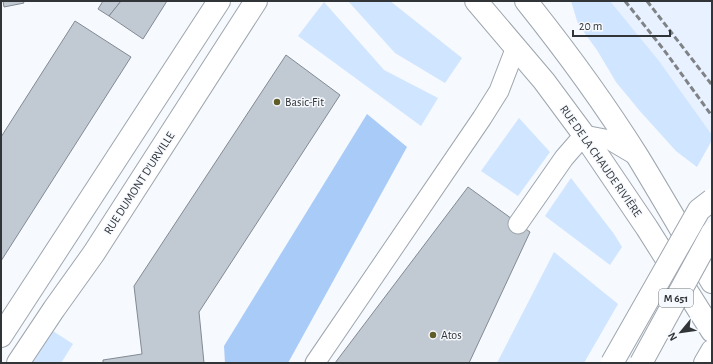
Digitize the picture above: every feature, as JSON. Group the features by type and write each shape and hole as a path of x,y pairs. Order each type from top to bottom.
{"main road":[{"path":"1,336 219,1"},
{"name":"RUE DUMONT D'URVILLE","path":"18,363 54,309 94,254 256,1"},
{"name":"RUE DE LA CHAUDE RIVIÈRE","path":"476,1 544,81 584,136 647,228 712,331"},
{"path":"526,1 551,32 585,79 637,156 712,282"},
{"path":"612,363 698,210 712,200"},
{"name":"M 651","path":"641,363 712,233"},
{"path":"706,363 712,351"}],"lane":[{"path":"315,363 489,107 499,91 516,47"},
{"path":"518,224 564,158 584,136 610,140 637,156"}],"shaded area":[{"path":"348,1 390,1 462,58 445,83 395,53"},
{"path":"571,1 610,1 659,61 712,135 712,140 697,167 676,151 616,82 597,50 578,24"},
{"path":"610,1 712,1 712,135 659,61"},
{"path":"324,2 384,70 438,98 421,126 298,36"},
{"path":"367,114 407,147 288,363 225,363 224,346"},
{"path":"519,118 550,152 518,196 481,171"},
{"path":"571,178 614,234 622,247 610,265 545,216"},
{"path":"554,252 618,304 584,363 497,363"},
{"path":"53,331 73,344 61,363 32,363"}],"building":[{"path":"3,1 23,1 24,3 4,7"},
{"path":"103,1 121,1 109,16 98,9"},
{"path":"121,1 167,1 143,39 109,16"},
{"path":"75,21 131,57 1,261 1,137"},
{"path":"286,55 340,95 199,312 204,363 103,363 103,360 142,354 134,286"},
{"path":"468,187 530,232 469,363 335,363"}],"railway":[{"path":"625,1 664,50 712,116"},
{"path":"647,1 712,85"}],"place":[{"name":"Basic-Fit","path":"277,102"},
{"name":"Atos","path":"433,335"}]}
